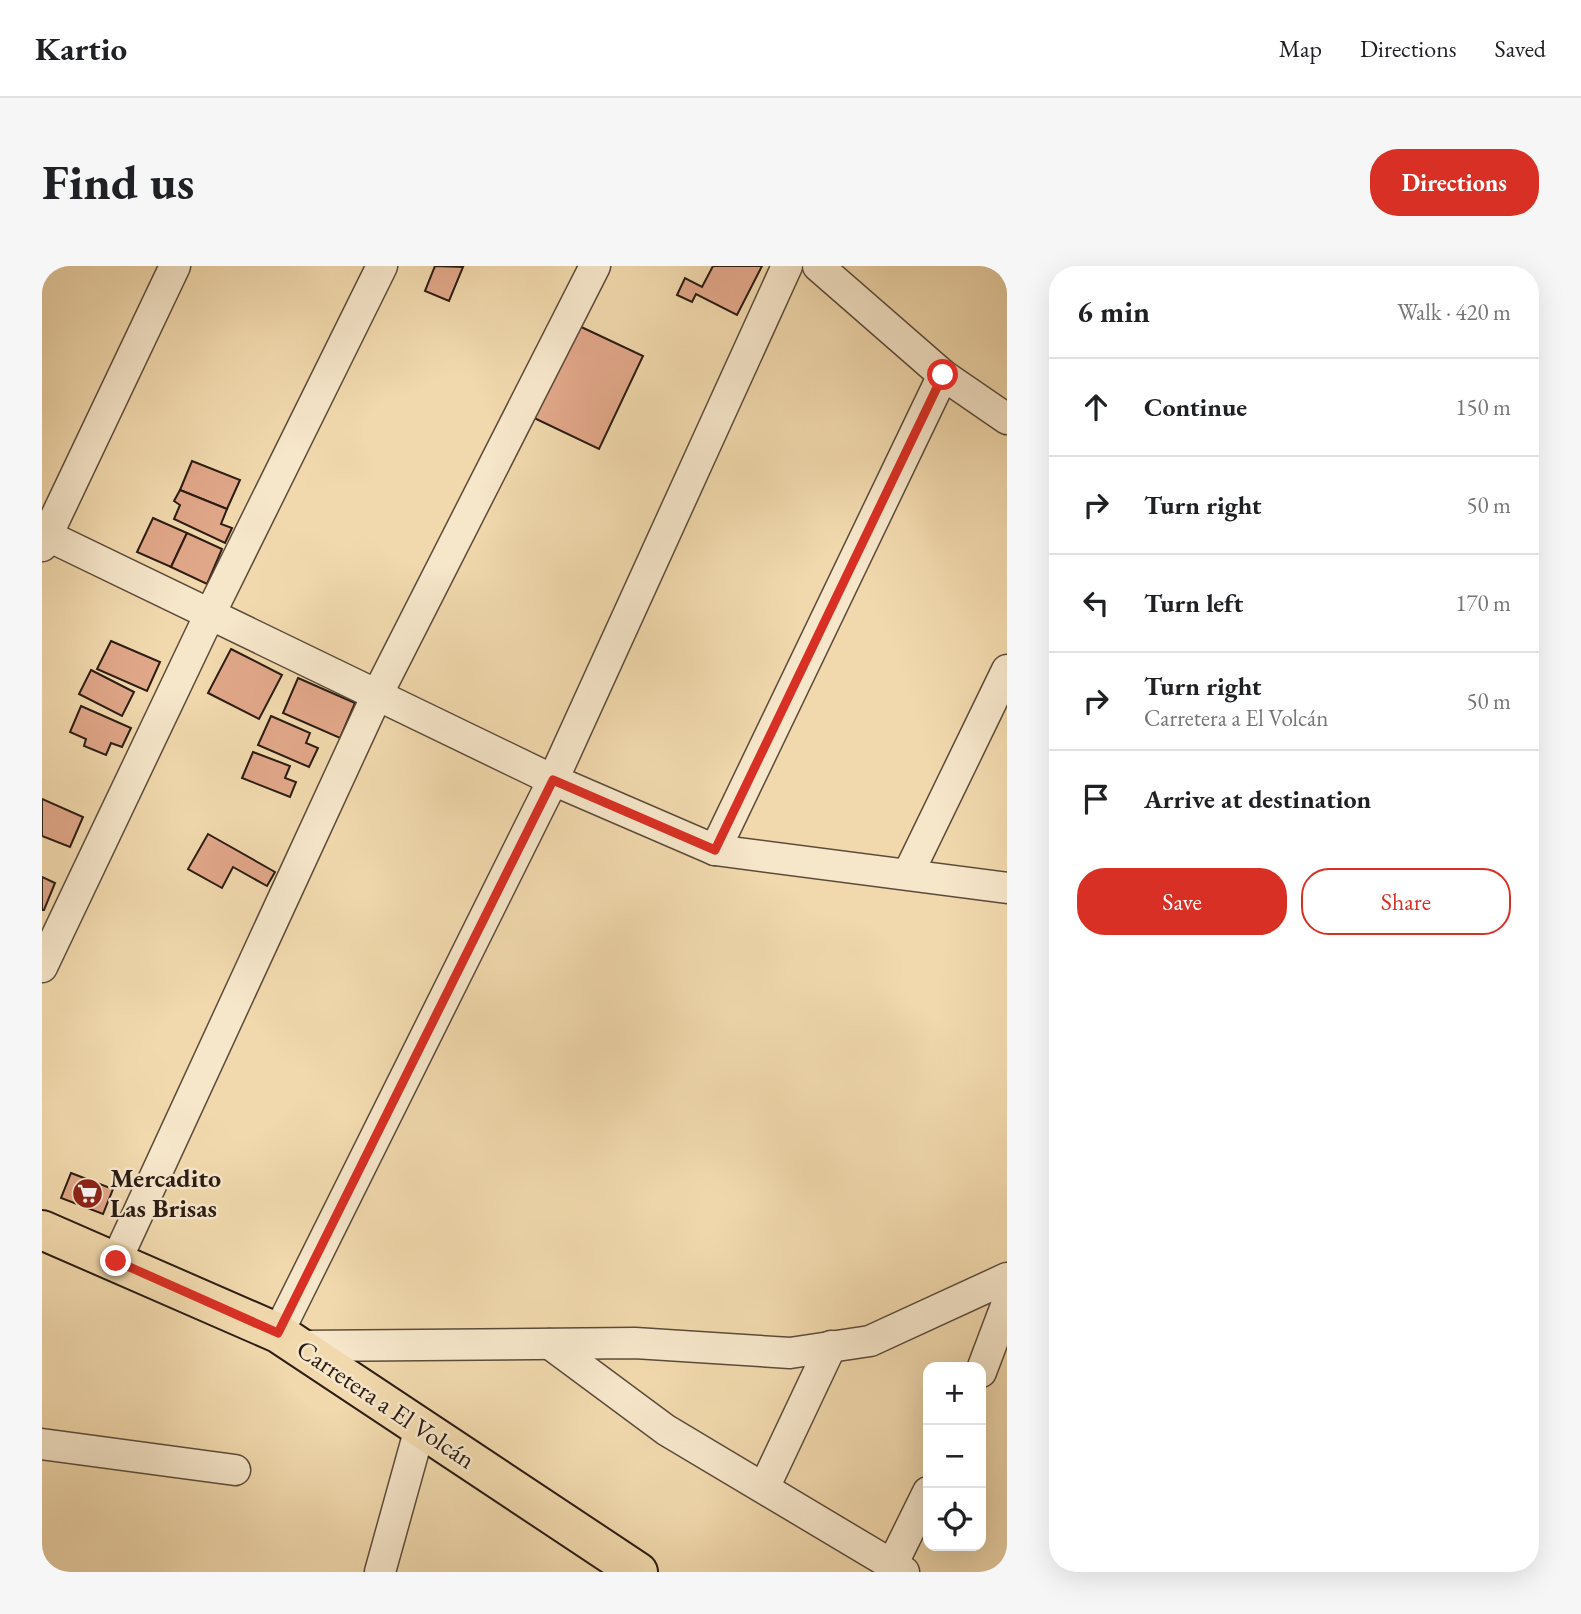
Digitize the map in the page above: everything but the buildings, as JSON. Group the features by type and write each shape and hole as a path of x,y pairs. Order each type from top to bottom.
{"main road":[{"name":"Carretera a El Volcán","path":"42,1230 290,1340 638,1572"}],"street":[{"path":"176,266 44,538 210,614 553,780 715,850 1007,888"},
{"path":"42,967 210,614 382,266"},
{"path":"116,1261 377,695 595,266"},
{"path":"787,266 553,780 290,1340 635,1343 790,1353 870,1340 1007,1278"},
{"path":"818,266 943,375 1007,419"},
{"path":"715,850 943,375"},
{"path":"908,874 1007,670"},
{"path":"985,1362 1007,1303"},
{"path":"550,1344 666,1430 898,1568 923,1505"},
{"path":"764,1488 831,1346"},
{"path":"380,1572 420,1429"},
{"path":"42,1444 235,1470"}],"place":[{"name":"Mercadito Las Brisas","path":"87,1193"}],"route":[{"path":"116,1261 278,1333 553,780 715,850 943,375"}]}
